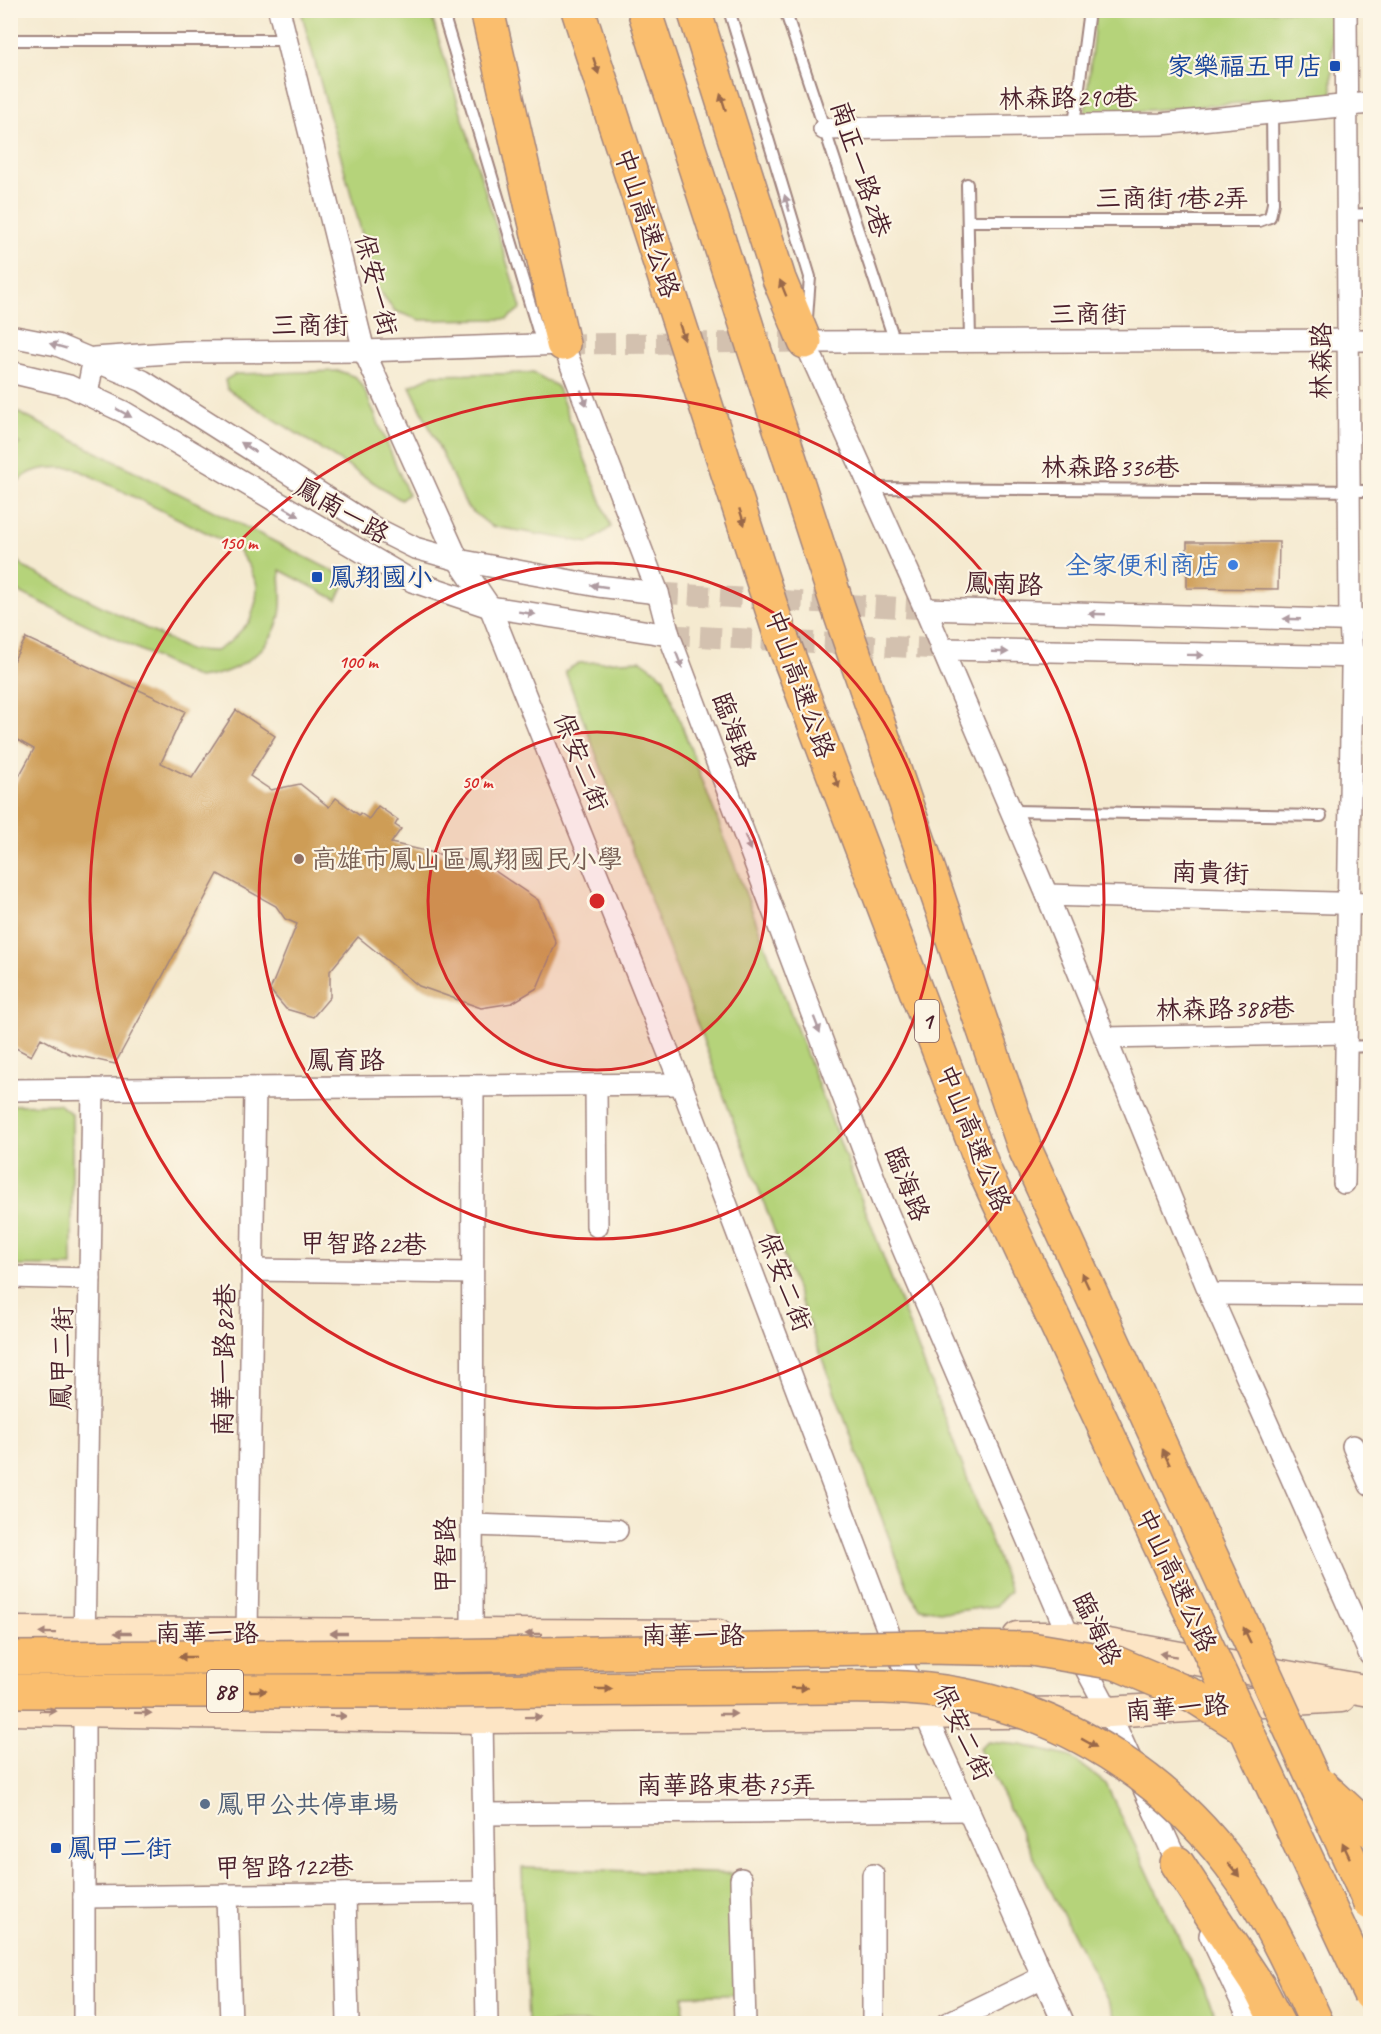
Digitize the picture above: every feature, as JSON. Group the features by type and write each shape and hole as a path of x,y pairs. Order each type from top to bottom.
{"highway":[{"path":"487,10 553,344"},
{"name":"中山高速公路","path":"578,10 779,631 984,1172 1371,1994"},
{"name":"中山高速公路","path":"644,10 833,593 1025,1149 1371,1903"},
{"path":"694,10 779,279 805,342"},
{"name":"88","path":"10,1658 435,1656 925,1647 1030,1649 1116,1664 1164,1682 1220,1711 1293,1761 1371,1830"},
{"name":"88","path":"10,1691 440,1691 878,1687 962,1695 1036,1717 1108,1753 1151,1781 1206,1836 1242,1881 1276,1937 1317,2024"},
{"path":"1177,1863 1259,1987 1278,2024"}],"main road":[{"name":"南華一路","path":"10,1632 1069,1637 1371,1693"},
{"name":"南華一路","path":"10,1710 483,1718 1109,1712 1371,1693"}],"street":[{"name":"保安一街","path":"279,10 364,351 458,560"},
{"name":"林森路","path":"1346,10 1349,491 1361,657 1371,708"},
{"name":"林森路290巷","path":"824,129 1161,124 1371,103"},
{"name":"鳳南一路","path":"10,336 57,345 94,358 143,381 373,527 415,548 458,560 598,586 657,593"},
{"name":"三商街","path":"805,342 1371,340"},
{"path":"805,342 925,609 1011,811 1210,1294 1371,1655"},
{"name":"三商街","path":"94,358 184,352 364,351 553,344"},
{"name":"臨海路","path":"553,344 657,593 669,635 883,1202 1069,1637 1109,1712 1252,2024"},
{"path":"87,394 94,358"},
{"name":"鳳南一路","path":"10,372 50,380 87,394 124,412 370,559 412,581 490,607 669,635"},
{"name":"保安二街","path":"458,560 490,607 681,1084 890,1636 1064,2024"},
{"name":"鳳南路","path":"925,609 1360,621"},
{"path":"941,649 1361,657 1348,904 1344,1183"},
{"name":"南貴街","path":"1047,896 1371,904"},
{"name":"林森路388巷","path":"1105,1038 1346,1040"},
{"name":"鳳育路","path":"10,1090 681,1084"},
{"path":"596,1085 597,1226"},
{"name":"甲智路","path":"472,1086 472,1634 483,1718 487,2024"},
{"name":"南華一路82巷","path":"247,1633 255,1088"},
{"name":"鳳甲二街","path":"84,2024 84,1633 93,1089"},
{"name":"甲智路22巷","path":"252,1270 472,1273"},
{"path":"10,1277 90,1279"},
{"path":"1210,1294 1371,1295"},
{"path":"1353,1446 1371,1485"},
{"path":"472,1525 617,1530"},
{"name":"南華路東巷75弄","path":"484,1814 969,1810"},
{"path":"873,1875 873,2024"},
{"path":"741,1879 746,2024"},
{"name":"甲智路122巷","path":"84,1897 485,1892"},
{"path":"345,1894 348,2024"},
{"path":"227,1895 231,2024"},
{"path":"946,2024 1043,1977"}],"lane":[{"path":"442,10 553,344"},
{"path":"729,10 810,277 805,342"},
{"name":"南正一路2巷","path":"785,10 895,342"},
{"path":"1074,125 1089,10"},
{"path":"10,40 286,40"},
{"path":"483,44 553,344"},
{"name":"三商街1巷2弄","path":"968,220 1259,221 1270,217 1273,203 1272,112"},
{"path":"968,184 970,341"},
{"path":"1347,214 1371,214"},
{"name":"林森路336巷","path":"870,488 1371,490"},
{"path":"1011,811 1321,816"},
{"name":"林森路388巷","path":"1346,1040 1371,1046"}],"green space":[{"path":"301,11 430,11 521,308 507,319 420,320 395,311 376,286"},
{"path":"1096,11 1332,11 1332,96 1085,115"},
{"path":"339,371 356,377 365,391 408,494 401,500 227,389 225,380 235,374"},
{"path":"534,373 557,386 611,527 589,543 491,526 467,507 410,386 433,375"},
{"path":"11,409 347,578 337,600 280,570 280,616 273,634 265,645 246,662 235,668 198,678 11,588 11,553 25,568 189,650 216,651 231,641 250,621 256,601 257,585 249,566 236,547 75,468 56,467 31,472 11,489 11,449 20,444 11,438"},
{"path":"641,660 663,676 1010,1591 996,1606 948,1612 920,1608 909,1591 565,671 579,663"},
{"path":"58,1104 72,1114 72,1266 11,1266 11,1105"},
{"path":"988,1742 1021,1745 1070,1757 1106,1784 1219,2023 1118,2023 979,1749"},
{"path":"522,1868 747,1874 753,1994 684,1996 683,2023 528,2023"}],"building":[{"name":"全家便利商店","path":"1187,542 1279,542 1278,589 1187,588"},
{"path":"26,638 185,711 161,763 192,778 236,710 275,736 250,776 271,790 300,784 329,807 336,798 359,815 360,813 369,819 378,806 398,820 395,825 401,829 391,843 486,865 538,900 556,943 537,988 512,1003 481,1008 419,986 358,937 330,971 330,997 313,1017 286,1009 270,990 297,924 285,919 276,906 218,874 115,1064 70,1054 41,1038 31,1056 10,1045 10,793 34,749 10,736 10,667"}],"tunnel":[{"path":"563,344 805,342"},
{"path":"658,593 925,609"},
{"path":"669,635 941,649"}],"place":[{"name":"家樂福五甲店","path":"1335,66"},
{"name":"全家便利商店","path":"1233,565"},
{"name":"鳳翔國小","path":"317,577"},
{"name":"高雄市鳳山區鳳翔國民小學","path":"299,859"},
{"name":"鳳甲公共停車場","path":"205,1804"},
{"name":"鳳甲二街","path":"56,1848"}]}
